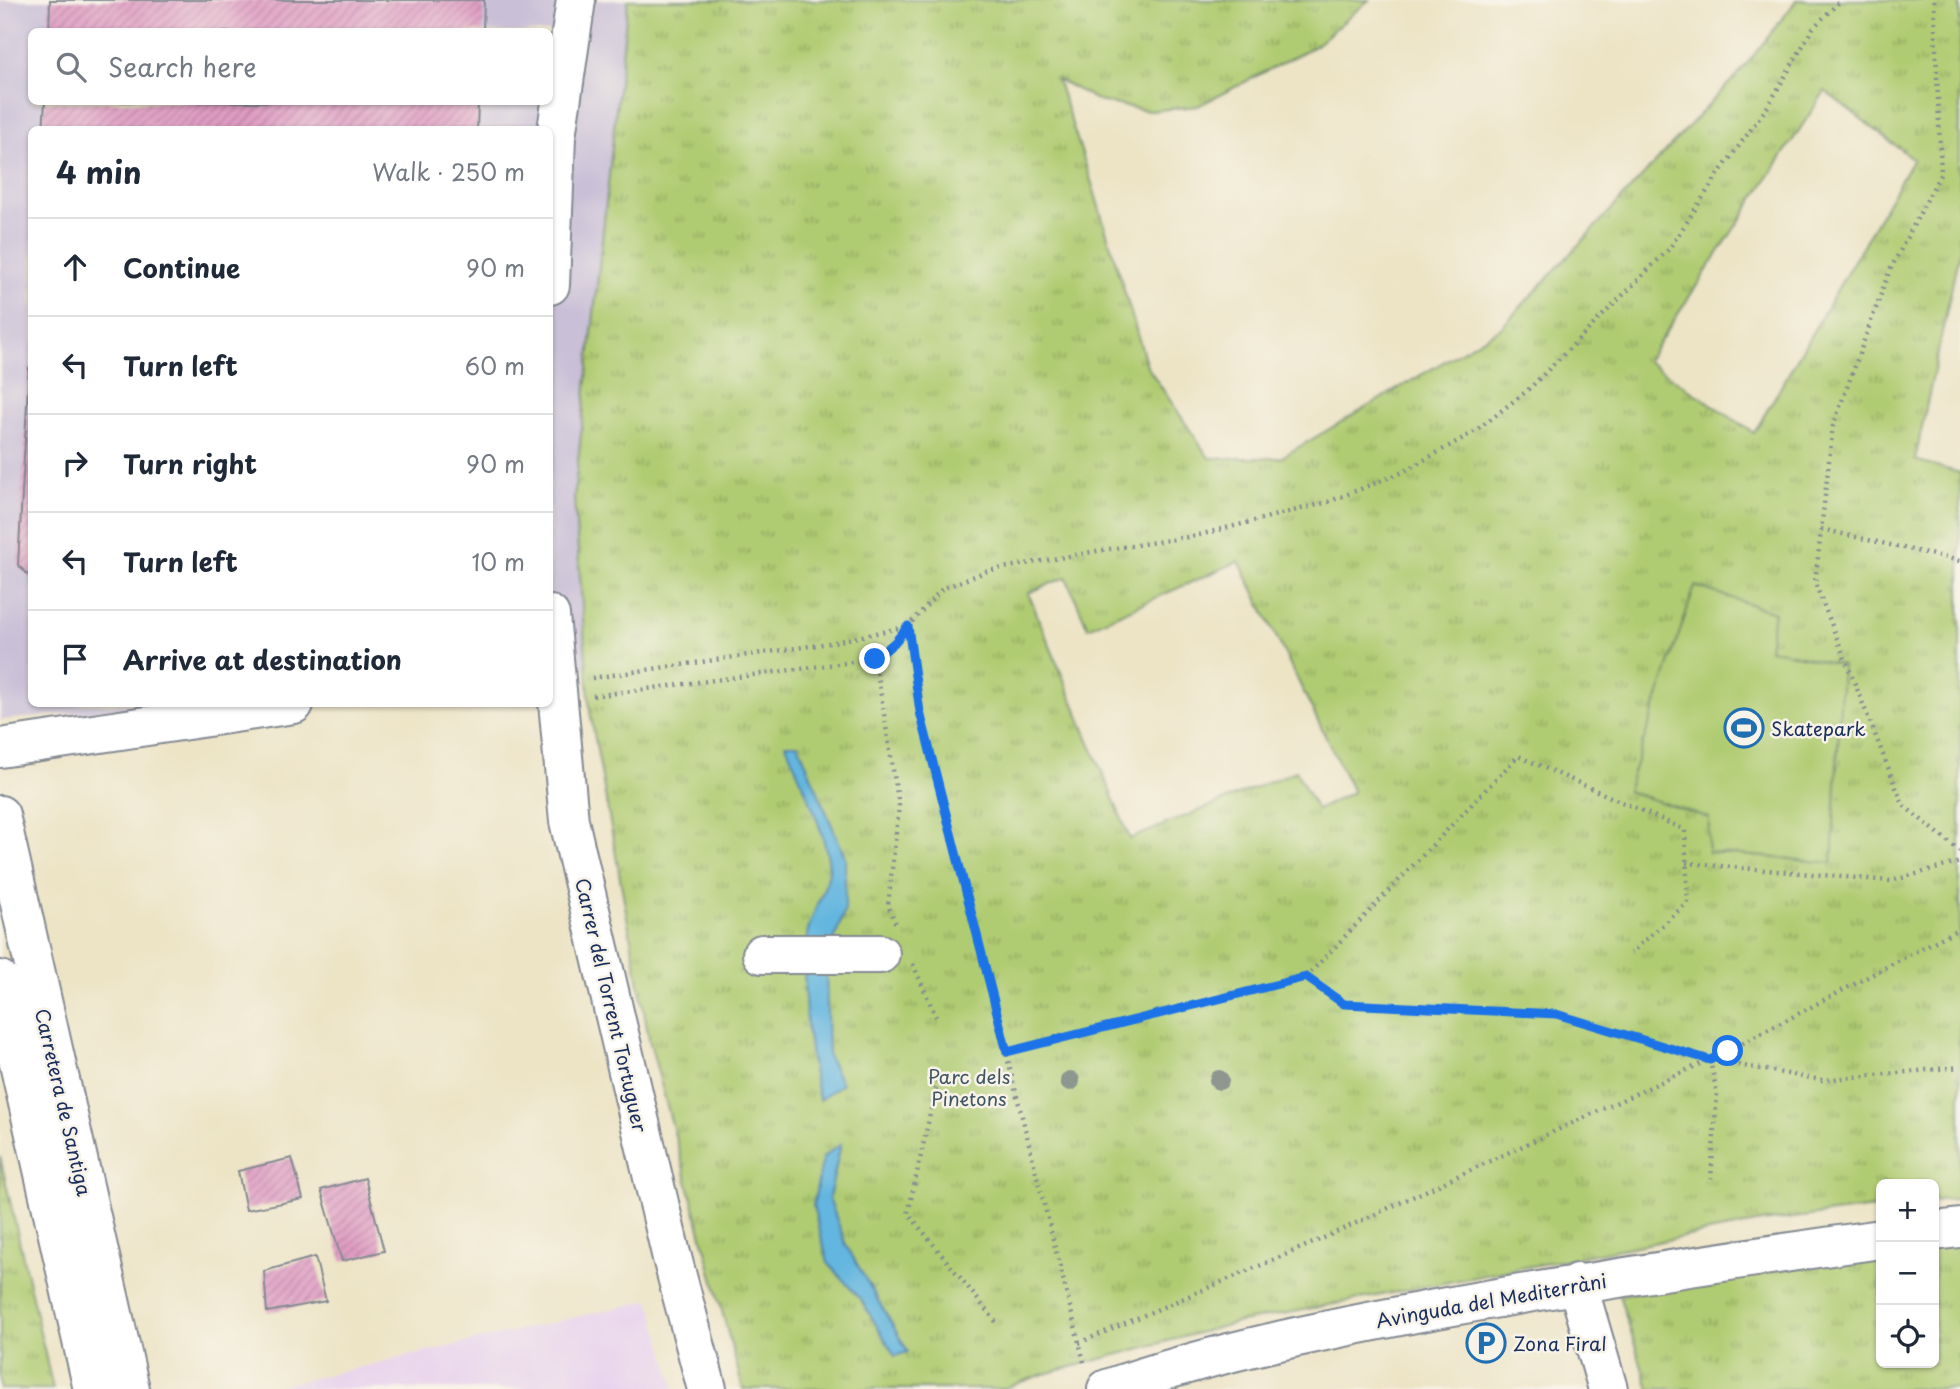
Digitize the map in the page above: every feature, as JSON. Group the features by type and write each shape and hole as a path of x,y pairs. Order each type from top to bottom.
{"street":[{"path":"553,211 556,137 576,0"},
{"name":"Carrer del Torrent Tortuguer","path":"554,679 569,821 671,1254 707,1389"},
{"path":"0,748 274,707"},
{"name":"Carretera de Santiga","path":"0,815 130,1389"},
{"path":"762,954 896,946"},
{"path":"0,981 93,1389"},
{"path":"1939,1230 1960,1228"},
{"name":"Avinguda del Mediterràni","path":"1107,1389 1304,1334 1577,1283 1876,1239"},
{"path":"1577,1283 1608,1389"}],"path":[{"path":"554,679 875,659 895,642 942,589 987,571 1195,536 1292,513 1328,502 1403,472 1474,432 1528,390 1669,249 1768,106 1812,28 1842,0"},
{"path":"1934,0 1941,173 1889,272 1833,426 1815,583 1903,805 1960,850"},
{"path":"1821,529 1960,561"},
{"path":"554,679 830,643 908,626"},
{"path":"908,626 920,712 1079,1343 1315,1241 1710,1060 1960,928"},
{"path":"875,659 899,806 888,905 896,946 936,1017"},
{"path":"1007,1052 1306,977 1518,756 1685,830 1688,902 1631,953"},
{"path":"1686,863 1891,881 1960,862"},
{"path":"1306,977 1344,1004 1556,1014 1710,1060 1822,1080 1960,1068"},
{"path":"1710,1060 1717,1093 1711,1179"},
{"path":"939,1074 908,1213 996,1322"}],"shaded area":[{"path":"0,0 628,0 574,498 587,667 553,670 553,126 28,126 28,707 148,707 0,720"},
{"path":"650,1300 675,1389 267,1389"}],"green space":[{"name":"Parc dels Pinetons","path":"628,0 1369,0 1315,46 1198,106 1149,111 1099,101 1057,79 1147,366 1209,458 1280,458 1501,328 1746,65 1797,0 1960,0 1960,248 1915,460 1960,473 1960,1197 1939,1200 1939,1179 1876,1179 1876,1208 1761,1222 1235,1323 1041,1375 1002,1389 743,1389 649,1039 590,711 574,498","holes":["1825,91 1913,159 1754,433 1647,361","1239,561 1353,792 1317,810 1296,771 1130,839 1028,593 1066,577 1088,628","1768,649 1842,665 1709,852 1709,818"]},
{"name":"Skatepark","path":"1695,586 1774,612 1769,649 1842,665 1832,863 1708,852 1709,818 1627,791"},
{"path":"0,1157 53,1389 0,1389"},
{"path":"1960,1243 1960,1389 1649,1389 1619,1295 1876,1255 1876,1368 1939,1368 1939,1245"}],"water":[{"path":"786,744 798,744 845,857 845,909 826,965 828,1056 842,1084 819,1100 806,1018 804,976 807,936 827,881 829,865 817,819"},
{"path":"841,1144 829,1198 846,1245 908,1352 895,1356 861,1300 828,1263 813,1206 823,1157"}],"building":[{"path":"50,0 484,0 483,28 49,28"},
{"path":"45,105 478,105 477,126 43,126"},
{"path":"28,386 28,575 18,565"},
{"path":"292,1158 303,1199 246,1210 238,1171"},
{"path":"365,1178 384,1251 342,1261 321,1190"},
{"path":"315,1257 326,1301 267,1312 264,1271"}],"place":[{"name":"Skatepark","path":"1744,728"},
{"name":"Zona Firal","path":"1486,1343"}],"route":[{"path":"875,659 895,642 908,626 920,712 1007,1052 1306,977 1344,1004 1556,1014 1710,1060 1728,1051"}]}
